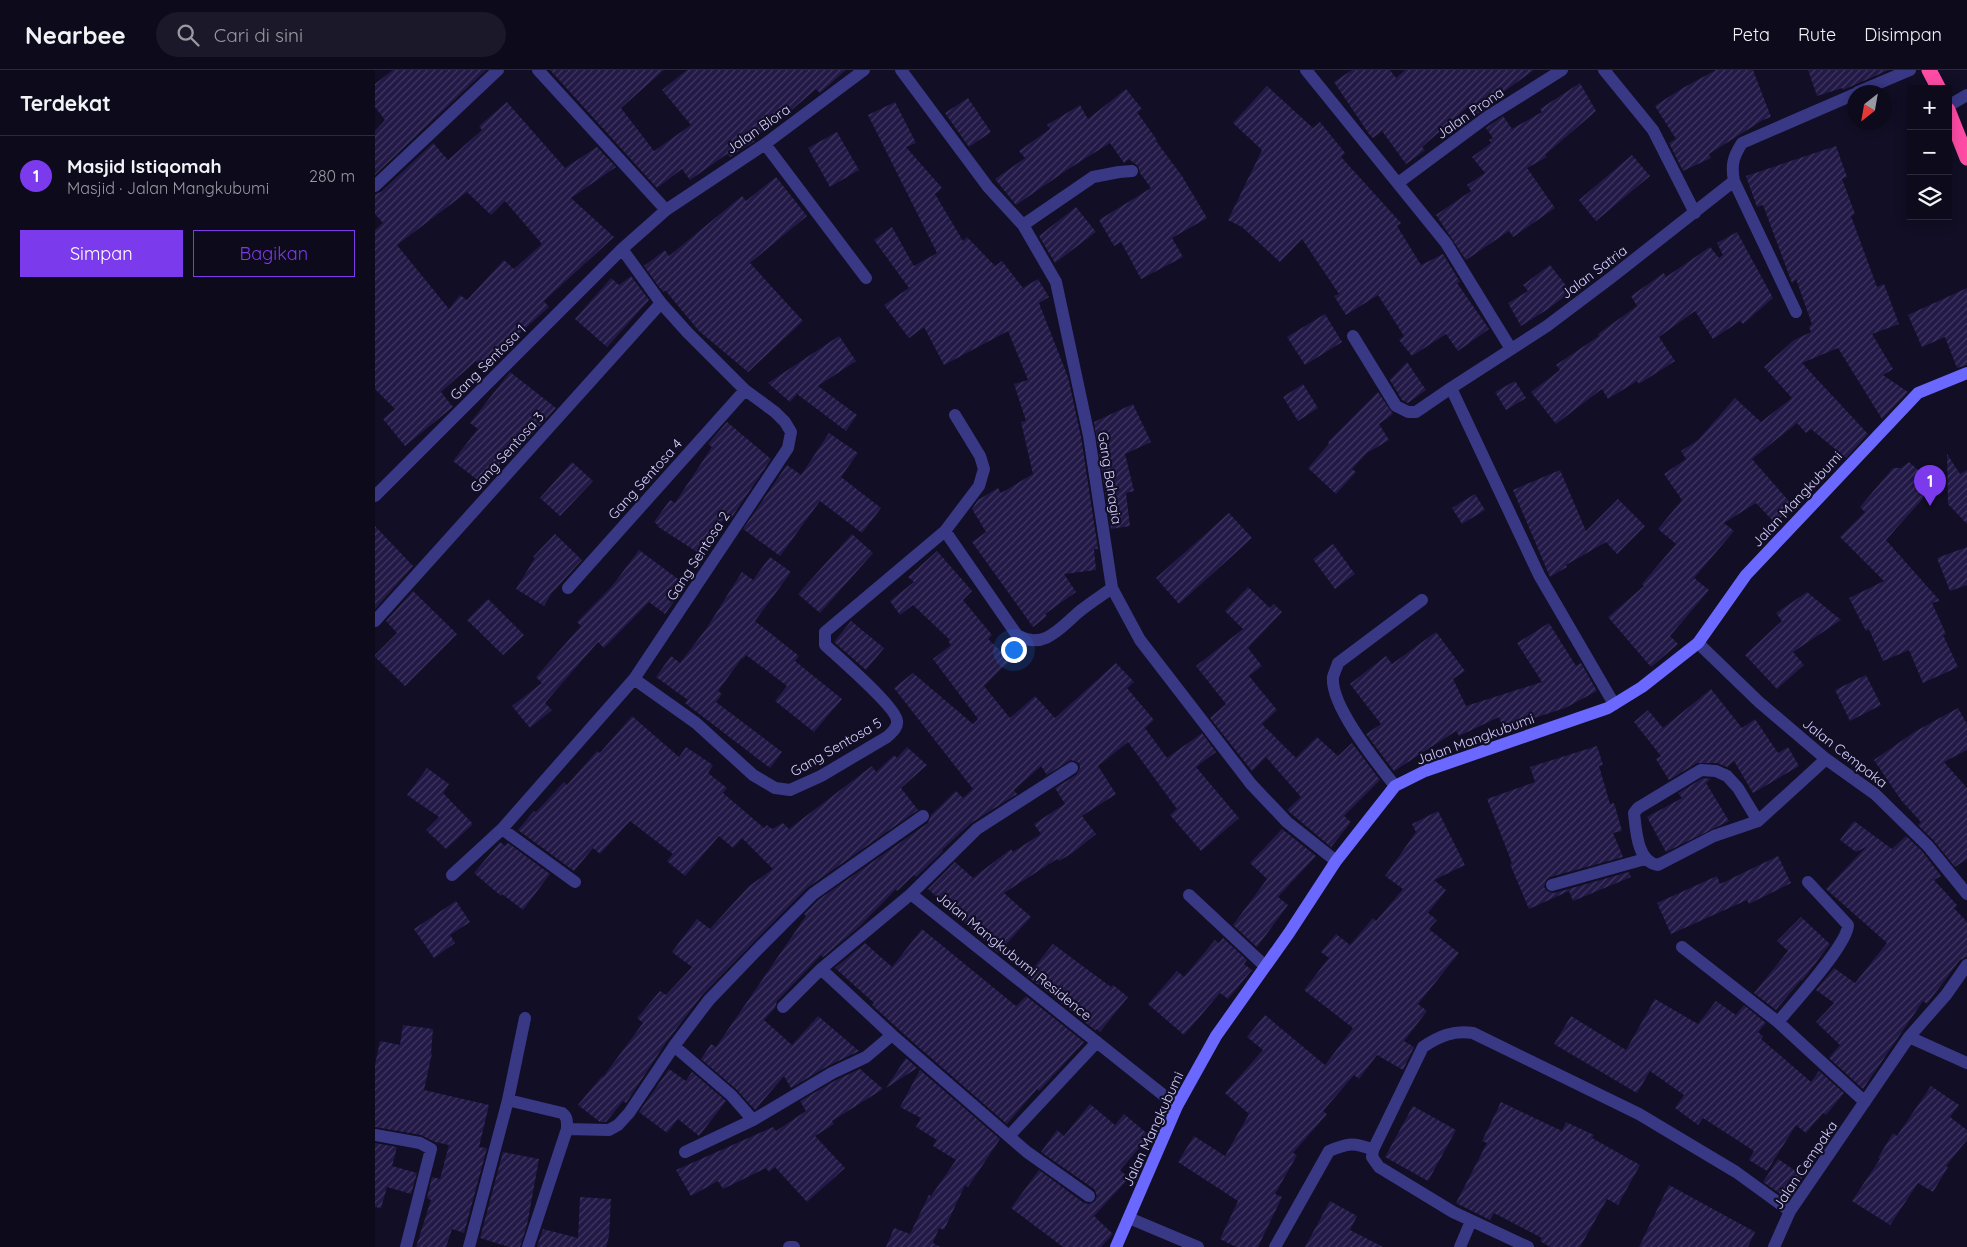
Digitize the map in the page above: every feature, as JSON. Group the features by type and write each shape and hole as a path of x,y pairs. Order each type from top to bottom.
{"highway":[{"path":"1929,70 1937,85"},
{"path":"1952,120 1967,158"}],"street":[{"path":"375,186 497,70"},
{"path":"538,70 667,210"},
{"name":"Jalan Blora","path":"622,249 667,210 765,144 864,70"},
{"name":"Gang Bahagia","path":"901,70 988,186 1023,225 1057,282 1089,436 1111,588 1140,640 1251,784 1287,822 1336,861"},
{"path":"1306,70 1446,242 1511,349"},
{"name":"Jalan Prona","path":"1398,183 1487,117 1562,70"},
{"path":"1604,70 1653,130 1695,213"},
{"path":"1875,85 1910,70"},
{"path":"1952,104 1967,95"},
{"path":"1796,312 1734,181 1731,168 1734,154 1742,143 1847,97"},
{"path":"765,144 866,278"},
{"path":"1023,225 1093,177 1132,171"},
{"name":"Jalan Satria","path":"1353,336 1396,406 1402,410 1416,412 1547,326 1734,181"},
{"name":"Gang Sentosa 2","path":"452,875 502,828 634,679 788,448 791,432 785,422 775,412 745,390 661,303 622,249"},
{"name":"Gang Sentosa 1","path":"375,496 622,249"},
{"name":"Gang Sentosa 3","path":"375,621 661,303"},
{"name":"Jalan Mangkubumi","path":"1116,1247 1177,1106 1216,1036 1336,861 1395,786 1425,771 1608,708 1642,687 1698,643 1746,575 1918,393 1967,373"},
{"path":"1451,388 1539,575 1614,704"},
{"name":"Gang Sentosa 4","path":"568,588 745,390"},
{"name":"Gang Sentosa 5","path":"634,679 696,723 753,774 775,788 791,790 821,776 887,737 894,731 897,724 896,716 887,703 825,645 825,632 945,531 979,486 984,470 980,456 955,415"},
{"path":"945,531 1017,635 1024,639 1030,641 1045,638 1057,632 1079,612 1111,588"},
{"path":"1395,786 1355,735 1336,694 1333,678 1338,663 1422,600"},
{"name":"Jalan Cempaka","path":"1698,643 1759,702 1826,759 1882,801 1928,846 1967,894"},
{"path":"1758,821 1727,776 1716,771 1701,770 1634,813 1637,835 1645,859 1652,864 1658,865 1714,836 1758,821 1826,759"},
{"name":"Jalan Mangkubumi Residence","path":"783,1007 821,969 911,894 977,829 1072,768"},
{"path":"567,1130 609,1130 618,1125 709,1000 813,894 923,816"},
{"path":"502,828 575,882"},
{"path":"1552,885 1645,859"},
{"path":"1778,1022 1841,944 1848,928 1848,924 1809,882"},
{"name":"Jalan Mangkubumi Residence","path":"911,894 1177,1106"},
{"path":"1189,895 1265,966"},
{"path":"1682,947 1778,1022 1865,1102"},
{"name":"Jalan Cempaka","path":"1774,1247 1790,1211 1909,1037 1945,995 1967,965"},
{"path":"821,969 893,1035 1010,1135 1027,1152 1089,1196"},
{"path":"469,1247 509,1100 525,1018"},
{"path":"1528,1247 1453,1212 1379,1168 1372,1157 1373,1150 1423,1046 1438,1037 1462,1031 1473,1033 1639,1114 1735,1172 1790,1211"},
{"path":"685,1152 753,1120 832,1072 866,1057 893,1035"},
{"path":"1909,1037 1967,1063"},
{"path":"1010,1135 1097,1042"},
{"path":"674,1046 731,1095 753,1120"},
{"path":"509,1100 562,1113 566,1116 567,1130 528,1247"},
{"path":"375,1135 420,1143 431,1149 406,1247"},
{"path":"1275,1247 1329,1151 1345,1144 1359,1144 1373,1150"},
{"path":"1129,1218 1199,1247"},
{"path":"1460,1247 1471,1221"},
{"path":"789,1247 794,1247"}],"building":[{"path":"393,70 486,70 375,175 375,131 385,120 375,107 375,84"},
{"path":"550,70 664,70 621,108 654,151 691,125 662,90 687,70 846,70 820,93 816,89 787,114 785,111 753,140 755,141 730,157 727,154 690,180 682,169 657,188"},
{"path":"1352,70 1390,70 1396,78 1405,70 1534,70 1492,100 1494,103 1477,114 1470,105 1422,147 1425,150 1406,164 1382,131 1373,138 1369,134 1334,82"},
{"path":"1716,70 1753,70 1771,117 1763,120 1709,154 1711,158 1683,171 1669,143 1676,139 1655,106"},
{"path":"1808,70 1889,70 1854,85 1847,85 1847,88 1843,90 1842,88 1817,96"},
{"path":"1580,83 1596,111 1545,155 1547,157 1527,168 1555,208 1513,237 1509,231 1466,260 1436,215 1471,191 1467,185 1485,173 1472,157 1491,143 1489,140 1493,138 1486,128 1503,116 1512,129 1542,112 1540,109"},
{"path":"1267,86 1313,128 1320,122 1345,153 1341,157 1401,223 1397,226 1421,265 1443,254 1460,282 1457,283 1489,329 1458,351 1446,334 1412,356 1399,340 1404,336 1378,295 1346,315 1334,296 1339,294 1302,239 1280,262 1242,227 1228,220 1262,150 1233,123"},
{"path":"1126,89 1142,109 1137,112 1182,176 1207,218 1172,238 1183,257 1141,279 1121,242 1114,246 1099,220 1151,188 1140,173 1138,166 1129,159 1124,163 1110,143 1016,205 995,179 1025,158 1019,151 1050,129 1047,125 1080,105 1088,119"},
{"path":"968,98 991,132 969,147 945,113"},
{"path":"507,102 565,168 597,147 616,167 571,198 614,237 544,301 549,307 502,349 503,351 479,366 476,361 441,392 453,407 405,446 383,419 395,409 375,389 375,230 383,223 375,214 375,194 381,192 433,143 448,160 482,130 479,126","holes":["467,192 491,215 505,201 542,244 514,269 504,260 467,300 460,295 449,309 397,245"]},
{"path":"895,102 916,143 906,147 942,188 935,194 963,241 967,237 995,266 1002,261 1023,288 1038,279 1049,297 1039,303 1068,377 1081,437 1098,549 1094,549 1096,570 1064,574 1076,592 1045,614 1047,616 1033,627 972,542 986,532 972,509 978,500 998,488 1001,493 1033,474 1021,422 1026,421 1014,384 1028,380 1008,331 944,365 924,327 909,338 884,305 909,288 874,240 892,227 914,266 937,253 868,115"},
{"path":"837,132 859,170 830,187 808,148"},
{"path":"1836,146 1847,177 1842,179 1855,214 1851,216 1877,287 1884,284 1899,324 1872,334 1893,369 1883,375 1908,392 1882,419 1838,348 1802,363 1868,434 1846,458 1811,429 1806,433 1797,423 1752,459 1794,507 1778,520 1772,520 1756,503 1724,523 1734,531 1694,578 1709,590 1670,636 1678,644 1651,667 1608,617 1644,586 1642,584 1676,544 1658,529 1682,500 1664,474 1686,459 1681,451 1698,440 1735,398 1761,422 1792,398 1764,367 1794,340 1811,332 1809,327 1812,324 1796,279 1792,283 1763,205 1757,207 1746,176"},
{"path":"1632,155 1650,176 1596,221 1579,200"},
{"path":"776,177 807,216 750,263 803,321 748,372 699,331 665,290 664,292 659,287 644,266 665,250 669,256 742,196 746,201"},
{"path":"1076,207 1096,232 1055,263 1039,236"},
{"path":"1737,232 1773,298 1743,324 1740,321 1713,339 1695,311 1659,337 1675,361 1639,384 1637,381 1608,399 1602,389 1556,424 1531,392 1560,370 1556,365 1599,336 1598,334 1637,306 1631,296 1664,273 1666,277 1710,247 1719,258 1723,255 1717,243"},
{"path":"1550,265 1571,292 1521,326 1508,303 1528,291 1523,285"},
{"path":"631,276 649,300 607,347 575,319 611,278 619,285"},
{"path":"1967,288 1967,365 1957,368 1945,337 1922,347 1908,315"},
{"path":"1325,314 1342,342 1305,365 1287,337"},
{"path":"839,336 856,361 818,386 857,415 846,431 797,394 790,402 768,383"},
{"path":"1407,362 1426,390 1408,403 1402,400 1390,380"},
{"path":"510,372 556,408 513,456 509,453 484,485 453,461 478,429 470,423"},
{"path":"1515,381 1526,398 1506,410 1495,392"},
{"path":"1303,384 1318,408 1298,421 1283,397"},
{"path":"1378,392 1393,414 1379,424 1389,440 1367,453 1352,469 1356,472 1336,494 1308,468 1329,444 1328,442"},
{"path":"1133,404 1151,442 1125,454 1134,491 1126,493 1130,526 1111,529 1094,422"},
{"path":"727,422 771,459 730,520 726,517 700,554 657,526 654,522 670,500 675,503 712,447 708,444"},
{"path":"829,433 858,453 841,477 881,508 862,533 820,501 780,556 743,529 787,465 801,475"},
{"path":"1947,454 1960,474 1967,470 1967,524 1948,504"},
{"path":"572,462 593,481 560,516 540,498"},
{"path":"1909,462 1935,485 1886,540 1940,601 1932,603 1946,634 1943,635 1958,667 1923,683 1909,650 1883,661 1869,629 1866,631 1849,598 1884,581 1840,537 1865,512 1860,507 1893,468 1901,468"},
{"path":"1560,470 1586,531 1618,499 1645,526 1617,554 1606,542 1566,565 1567,567 1550,577 1513,490"},
{"path":"1475,494 1485,510 1462,524 1452,508"},
{"path":"1229,513 1252,538 1179,604 1156,578"},
{"path":"375,526 413,566 375,609"},
{"path":"555,534 582,560 551,594 544,606 516,589 535,558 533,557"},
{"path":"852,534 873,553 820,613 798,594"},
{"path":"1333,544 1355,574 1335,589 1313,559"},
{"path":"1967,547 1967,585 1950,591 1937,558"},
{"path":"639,550 686,585 665,614 649,602 604,648 598,642 545,703 552,710 530,728 512,706 542,683 536,677 581,626 577,622 613,585"},
{"path":"937,551 972,591 963,600 992,635 988,639 1010,660 984,686 1010,718 1035,696 1055,718 1116,663 1134,682 1127,688 1154,720 1145,728 1167,758 1202,733 1216,752 1196,767 1239,818 1201,851 1170,815 1177,809 1128,742 1098,766 1116,794 1082,816 1096,834 1074,852 1059,861 1057,859 1004,893 1031,917 998,953 928,889 955,862 973,878 1011,849 1013,852 1041,834 1034,824 1065,804 1055,788 1076,775 1080,768 1079,763 1071,760 1047,775 1041,766 1014,790 1017,794 971,823 916,877 914,875 897,891 896,889 859,927 823,957 821,955 777,1001 775,1008 764,1020 792,1045 818,1016 859,1051 828,1066 791,1088 784,1076 755,1110 736,1089 701,1059 711,1044 716,1047 806,916 804,914 818,900 928,823 931,815 956,791 963,798 973,789 894,688 913,673 973,724 978,719 933,659 951,645 948,641 950,640 913,605 900,615 890,601 914,582 908,577"},
{"path":"770,557 791,572 755,621 799,656 795,661 842,699 814,732 775,701 787,686 746,655 742,658 718,691 722,694 716,702 782,752 770,768 685,703 688,700 656,677 671,656 680,663 706,629 742,572 753,580"},
{"path":"1248,587 1270,608 1274,604 1282,612 1248,648 1262,666 1249,676 1277,710 1262,724 1296,758 1317,737 1338,756 1352,743 1380,780 1344,816 1351,822 1331,847 1287,810 1301,797 1266,757 1252,771 1210,718 1226,704 1196,666 1243,629 1225,611"},
{"path":"413,591 457,634 405,686 375,655 397,633 386,621"},
{"path":"1807,592 1841,620 1793,652 1804,665 1777,689 1745,655 1782,621 1776,613"},
{"path":"488,599 524,635 503,655 467,620"},
{"path":"851,621 884,648 866,670 834,642"},
{"path":"1549,623 1576,666 1581,663 1597,691 1565,708 1503,728 1499,717 1459,736 1456,731 1394,771 1366,734 1381,724 1350,684 1386,656 1392,664 1436,632 1465,671 1453,679 1466,706 1542,682 1517,643"},
{"path":"1866,675 1881,705 1850,721 1835,690"},
{"path":"1711,689 1742,728 1755,719 1778,753 1788,747 1799,766 1753,793 1734,761 1727,767 1717,763 1697,763 1669,780 1656,759 1661,756 1634,722 1648,710 1663,728"},
{"path":"1958,708 1967,724 1967,750 1944,762 1967,788 1967,859 1955,867 1918,825 1921,822 1901,800 1874,760 1916,731"},
{"path":"632,716 679,757 686,747 713,765 708,773 727,788 723,793 764,828 767,825 772,829 783,823 789,829 872,766 876,772 894,755 897,758 907,747 927,765 901,788 918,810 807,888 703,994 667,1041 626,1103 623,1101 606,1122 600,1122 578,1105 603,1077 643,1023 637,1018 660,991 666,995 692,967 672,952 697,919 710,929 749,886 773,869 742,838 733,848 719,836 685,876 667,861 673,854 630,821 600,854 593,848 574,871 518,830 534,811 536,812 564,782 567,785 597,751 600,753"},
{"path":"1597,746 1603,765 1599,766 1610,804 1614,803 1622,831 1613,833 1623,857 1550,877 1546,880 1544,887 1547,891 1554,893 1629,872 1631,877 1573,901 1569,891 1529,909 1510,864 1512,863 1487,799 1535,782 1530,767"},
{"path":"427,768 449,784 443,793 473,824 446,849 426,830 439,817 407,795"},
{"path":"1703,778 1711,779 1706,783 1729,821 1666,852 1647,817 1682,798 1678,793"},
{"path":"1438,811 1465,865 1434,880 1446,890 1428,913 1437,920 1429,929 1459,953 1418,1004 1427,1011 1404,1041 1414,1047 1403,1070 1377,1055 1359,1079 1354,1075 1323,1111 1327,1114 1293,1153 1297,1155 1275,1194 1282,1197 1258,1247 1236,1247 1220,1239 1238,1201 1178,1162 1194,1136 1225,1156 1249,1114 1225,1093 1263,1050 1247,1037 1265,1015 1325,1065 1353,1028 1304,990 1329,958 1321,952 1336,934 1350,945 1373,918 1376,921 1403,889 1385,876 1416,832 1412,824"},
{"path":"1854,821 1892,849 1906,836 1922,851 1941,876 1934,880 1957,905 1954,908 1967,922 1967,957 1960,960 1927,1004 1923,1001 1863,1089 1829,1058 1840,1045 1816,1022 1834,1003 1816,990 1834,968 1855,983 1887,943 1826,889 1866,847 1856,852 1840,840"},
{"path":"1282,829 1316,856 1278,897 1288,905 1257,947 1233,925 1267,879 1250,863"},
{"path":"500,842 505,846 508,843 550,874 523,910 502,894 501,896 474,873"},
{"path":"1778,856 1791,883 1749,904 1747,900 1671,934 1657,903 1717,876 1720,884"},
{"path":"456,901 470,922 450,935 455,943 434,958 414,929"},
{"path":"1801,917 1830,944 1802,981 1776,1010 1754,993 1788,951 1777,941"},
{"path":"922,929 1016,1006 1026,996 1084,1042 1039,1091 1037,1089 1007,1124 872,1005 874,1003 835,968 865,943 892,967"},
{"path":"1223,938 1247,960 1244,964 1252,970 1228,999 1220,993 1184,1035 1148,1004 1177,971 1184,977 1215,940 1219,943"},
{"path":"1053,944 1111,987 1113,985 1128,997 1100,1032 1027,976"},
{"path":"1655,999 1698,1024 1716,1001 1736,1015 1744,1005 1766,1023 1758,1032 1763,1036 1761,1039 1811,1082 1819,1071 1844,1093 1826,1115 1823,1113 1806,1133 1796,1125 1767,1171 1749,1160 1754,1151 1703,1118 1698,1125 1675,1108 1684,1095 1650,1071 1637,1093 1554,1044 1571,1016 1626,1050"},
{"path":"403,1025 433,1029 432,1053 424,1090 489,1105 479,1147 487,1148 464,1233 452,1229 446,1247 416,1247 431,1200 427,1198 432,1177 440,1179 449,1145 435,1142 421,1135 375,1127 375,1065 380,1041 400,1045"},
{"path":"906,1058 917,1068 886,1088"},
{"path":"669,1069 686,1081 692,1072 726,1101 699,1136 678,1119 667,1133 639,1112"},
{"path":"860,1069 883,1089 832,1121 834,1124 815,1136 845,1168 807,1202 775,1167 769,1172 766,1168 723,1189 718,1181 691,1196 676,1170 773,1127 776,1131 806,1111 800,1101 836,1080"},
{"path":"920,1070 1000,1139 968,1187 965,1185 944,1230 939,1228 933,1243 940,1247 886,1247 894,1228 910,1234 929,1195 931,1196 956,1160 933,1146 937,1140 916,1127 921,1118 900,1107"},
{"path":"1931,1086 1959,1105 1950,1117 1967,1130 1967,1140 1946,1166 1948,1167 1933,1192 1918,1183 1890,1225 1852,1201 1880,1159 1878,1158 1893,1133 1897,1136"},
{"path":"1501,1102 1562,1131 1566,1122 1594,1135 1592,1138 1640,1165 1618,1205 1607,1199 1580,1247 1550,1247 1540,1241 1542,1238 1494,1213 1490,1220 1456,1203 1487,1143 1482,1141"},
{"path":"1090,1104 1115,1125 1124,1114 1150,1136 1120,1170 1129,1178 1094,1216 1113,1234 1101,1247 1063,1247 1011,1208 1039,1170 1084,1203 1089,1204 1095,1201 1097,1196 1094,1189 1041,1152 1057,1130 1064,1136"},
{"path":"1413,1106 1456,1130 1428,1181 1385,1157"},
{"path":"375,1143 397,1147 392,1166 417,1173 411,1194 387,1187 381,1208 375,1207"},
{"path":"503,1152 539,1159 527,1225 520,1247 509,1247 480,1238"},
{"path":"1778,1159 1803,1176 1788,1199 1763,1182"},
{"path":"1669,1185 1755,1232 1748,1247 1639,1247"},
{"path":"580,1197 611,1199 609,1236 606,1247 537,1247 543,1229 578,1238"},
{"path":"1330,1201 1357,1216 1350,1230 1383,1247 1305,1247"}],"place":[{"name":"Masjid Istiqomah","path":"1930,506"}]}
